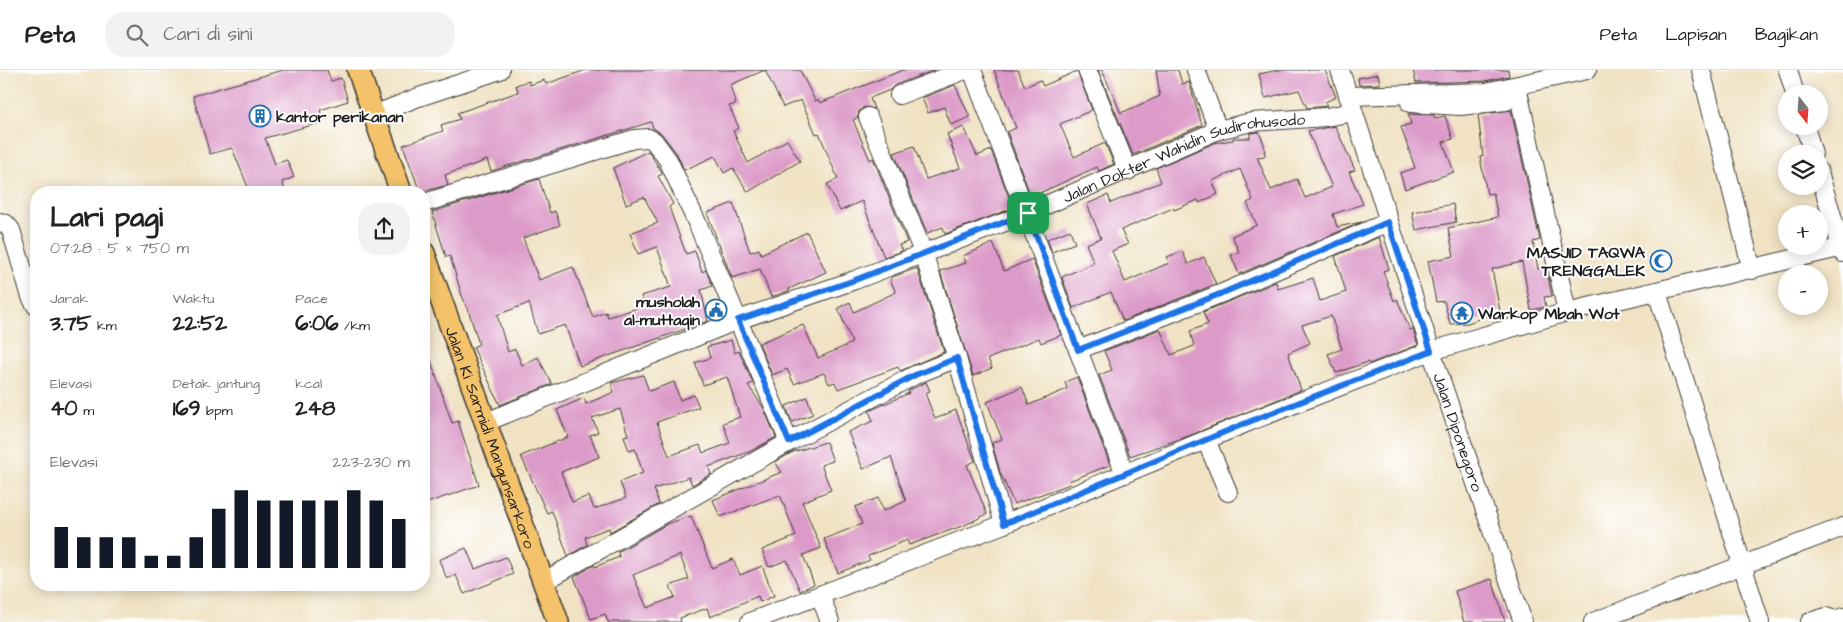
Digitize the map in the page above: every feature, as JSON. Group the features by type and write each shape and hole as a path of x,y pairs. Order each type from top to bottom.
{"main road":[{"path":"358,70 400,186"},
{"name":"Jalan Ki Sarmidi Mangunsarkoro","path":"430,269 558,622"}],"street":[{"path":"372,107 416,98 470,75 500,70"},
{"path":"899,95 965,70"},
{"path":"972,70 1028,213 1125,474"},
{"path":"1087,70 1128,171"},
{"path":"1196,70 1218,130"},
{"name":"Jalan Diponegoro","path":"1340,70 1388,222 1523,622"},
{"name":"Jalan Dokter Wahidin Sudirohusodo","path":"486,422 738,320 855,280 923,252 1028,213 1128,171 1218,130 1252,122 1326,117 1351,104 1482,105 1587,70"},
{"path":"1701,70 1752,270"},
{"path":"1788,70 1792,85"},
{"path":"1519,92 1567,312"},
{"path":"868,117 923,252 957,358 1004,524"},
{"path":"430,201 634,139 648,138 660,147 668,160 789,442"},
{"path":"750,622 1004,524 1206,440 1431,351 1567,312 1842,249 1826,195"},
{"path":"0,222 6,224 11,230 30,295"},
{"path":"1078,350 1225,292 1388,222"},
{"path":"1657,292 1760,622"},
{"path":"543,582 789,442 915,375 957,358"},
{"path":"1206,440 1228,492"},
{"path":"1593,622 1843,527"},
{"path":"820,595 830,622"},
{"path":"1810,622 1826,617 1835,620 1843,617"}],"building":[{"name":"kantor perikanan","path":"283,70 327,70 331,81 341,78 348,101 320,110 323,122 265,138 275,164 287,160 294,177 282,182 284,186 248,186 232,148 210,154 193,96"},
{"path":"586,70 765,70 730,85 736,104 729,106 739,128 733,131 748,163 787,140 800,161 748,192 733,168 724,173 715,156 684,170 677,154 662,134 653,128 651,122 491,171 487,160 445,175 448,185 430,190 430,186 418,186 403,145 443,131 441,125 460,119 457,113 518,92 516,85 529,81 530,85 544,80 546,84"},
{"path":"765,70 800,70 815,101 818,100 820,103 903,70 935,70 895,85 890,90 870,98 874,109 864,107 859,111 858,117 853,120 870,160 873,158 907,242 899,245 902,251 884,257 862,201 840,211 827,184 838,179 819,133 816,134 801,100 783,107"},
{"path":"994,70 1018,70 1025,87 1040,80 1043,86 1077,71 1092,110 1060,124 1074,157 1105,143 1114,164 1099,171 1097,167 1031,197 1007,132 1016,128"},
{"path":"1098,70 1102,70 1121,113 1160,96 1156,70 1178,70 1182,84 1189,82 1202,125 1133,155"},
{"path":"1278,70 1325,70 1336,97 1325,102 1327,106 1307,108 1299,90 1265,98 1259,74"},
{"path":"1413,70 1508,70 1509,76 1485,81 1416,83"},
{"path":"1378,74 1380,84 1359,85 1358,78"},
{"path":"955,85 970,117 951,125 944,107 928,113 922,98"},
{"path":"1511,110 1540,240 1533,242 1538,269 1546,267 1552,296 1544,297 1546,307 1531,310 1522,262 1492,269 1500,311 1468,323 1450,324 1444,301 1436,302 1428,261 1454,256 1448,228 1498,217 1493,193 1487,194 1480,157 1483,156 1478,115"},
{"path":"1408,114 1434,115 1435,118 1445,116 1453,139 1443,142 1454,172 1405,189 1400,173 1415,168 1401,127 1411,124"},
{"path":"1335,126 1355,170 1349,172 1363,204 1333,214 1337,227 1362,222 1239,274 1231,255 1239,252 1232,236 1257,225 1247,203 1253,200 1240,169 1212,181 1218,194 1199,203 1198,200 1174,210 1173,208 1121,230 1128,244 1112,251 1125,282 1169,263 1167,257 1182,251 1188,264 1204,257 1216,284 1123,321 1111,292 1073,308 1062,277 1094,263 1086,244 1101,238 1087,204 1108,195 1111,203 1161,182 1156,168 1214,143 1233,140 1233,138 1250,138 1250,133 1259,132 1264,144 1265,156 1257,157 1271,190 1297,179 1305,198 1332,187 1308,131"},
{"path":"964,127 977,156 991,150 1013,208 945,234 943,227 927,233 894,153 914,146 926,179 960,168 947,134"},
{"path":"648,151 663,174 658,176 673,204 669,207 686,254 695,251 702,272 706,270 712,286 701,290 708,321 580,366 565,325 538,334 529,303 497,315 508,352 515,349 522,365 538,357 552,384 500,405 473,347 479,344 450,256 446,257 432,212 539,179 550,213 555,211 560,225 523,238 539,280 573,267 593,317 606,312 608,317 644,306 641,296 671,287 657,247 638,254 630,233 658,223 644,197 626,204 613,168"},
{"path":"733,203 750,252 759,249 761,254 807,232 826,272 789,289 789,291 771,297 760,269 732,278 707,213"},
{"path":"1453,204 1456,222 1416,230 1412,212"},
{"path":"1070,230 1075,243 1052,252 1047,239"},
{"path":"1379,237 1389,269 1383,271 1394,301 1397,299 1410,330 1413,329 1418,345 1369,364 1368,362 1336,373 1328,354 1342,349 1331,316 1302,325 1310,343 1288,353 1301,390 1186,437 1130,456 1099,375 1112,370 1104,351 1160,329 1171,355 1194,346 1190,331 1208,324 1203,312 1276,282 1278,289 1313,278 1320,301 1346,292 1335,256"},
{"path":"993,243 1004,271 1032,259 1061,335 1041,343 1039,338 988,359 992,368 973,376 940,271 966,263 963,256"},
{"path":"917,268 944,352 900,371 898,367 838,389 835,382 829,384 824,373 794,384 787,369 772,375 759,343 803,325 818,358 852,343 838,308 850,302 854,312 896,292 890,280 892,277"},
{"path":"731,340 735,353 739,351 753,383 748,385 763,407 776,437 751,451 708,467 711,474 692,485 689,477 654,489 659,504 610,532 609,528 585,537 587,545 568,556 552,511 547,513 521,456 568,437 557,410 584,398 586,404 614,392 611,383 643,375 649,391 674,382 680,400 694,395 699,407 657,422 669,456 700,445 703,453 730,443 723,423 740,417 727,377 703,385 695,363 710,358 707,347","holes":["620,409 628,435 624,436 629,451 635,449 643,473 620,482 626,498 594,509 589,496 572,502 561,472 599,457 590,435 598,432 592,418"]},
{"path":"430,358 452,423 458,421 479,485 430,502"},
{"path":"1077,377 1110,465 1069,481 1070,484 1014,504 1000,472 992,443 1002,439 987,402 1022,387 1029,405 1067,389 1065,382"},
{"path":"926,382 930,391 925,393 935,419 956,410 975,461 967,465 987,514 965,525 909,545 907,540 868,556 870,560 838,573 824,539 862,524 855,507 878,498 883,511 906,501 891,457 863,469 848,432 873,421 869,411 909,393 908,391"},
{"path":"807,397 813,414 792,422 786,406"},
{"path":"826,442 833,461 821,465 831,490 802,502 821,548 803,555 814,584 800,591 787,560 769,567 762,550 796,536 780,495 720,517 713,500 782,472 775,462 793,452"},
{"path":"691,516 712,568 733,559 740,575 762,566 774,596 760,602 758,596 710,617 707,608 680,618 681,622 608,622 605,614 591,619 574,577 594,565 595,567 619,557 618,552 667,524","holes":["680,555 689,579 670,586 675,597 647,608 633,575"]},
{"path":"466,548 475,569 506,557 513,574 464,594 456,575 447,579 439,560"},
{"path":"1492,579 1505,622 1464,622 1455,591"}],"place":[{"name":"kantor perikanan","path":"260,116"},
{"name":"MASJID TAQWA TRENGGALEK","path":"1661,261"},
{"name":"musholah al-muttaqin","path":"716,310"},
{"name":"Warkop Mbah Wot","path":"1462,313"}],"route":[{"path":"1028,213 1078,350 1225,292 1388,222 1431,351 1251,421 1004,524 957,358 915,375 789,442 738,320 855,280 923,252 1028,213"}]}
